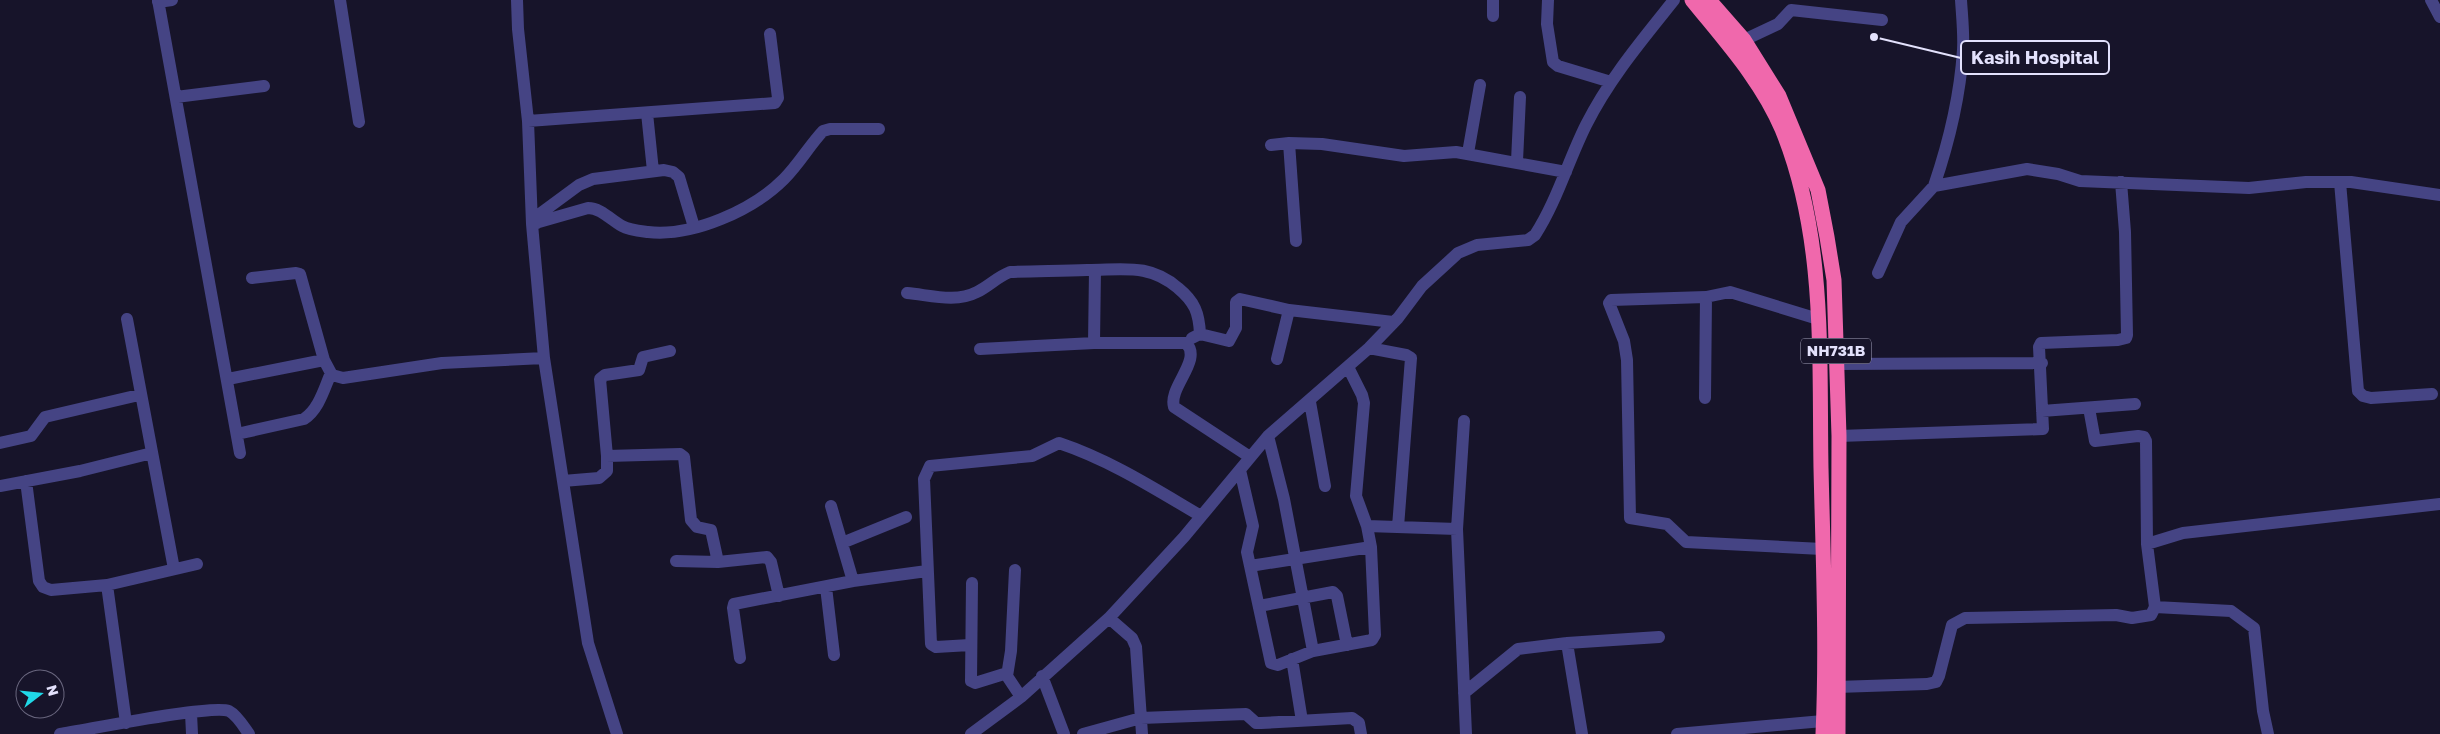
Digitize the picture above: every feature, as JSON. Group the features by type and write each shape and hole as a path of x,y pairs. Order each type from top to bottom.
{"highway":[{"path":"1692,0 1758,82 1782,130 1801,188 1814,251 1818,319 1823,727"},
{"name":"NH731B","path":"1709,0 1744,40 1779,96 1818,190 1834,280 1839,436 1838,734"}],"street":[{"path":"172,0 158,1 240,453"},
{"path":"340,0 359,122"},
{"path":"517,0 518,29 528,121 544,358 588,643 617,734"},
{"path":"1493,0 1493,16"},
{"path":"1548,0 1547,24 1553,62 1558,66 1611,82"},
{"path":"971,734 1021,697 1042,676 1109,618 1201,516 1268,436 1310,402 1369,348 1422,286 1458,253 1478,245 1528,240 1535,235 1566,172 1586,124 1630,54 1674,0"},
{"path":"1878,274 1901,222 1934,186 1945,153 1956,107 1963,49 1961,0"},
{"path":"2431,0 2440,17"},
{"path":"1744,40 1778,24 1788,13 1794,10 1882,20"},
{"path":"528,121 775,103 778,98 770,34"},
{"path":"176,97 264,86"},
{"path":"1468,153 1480,86"},
{"path":"1517,161 1520,97"},
{"path":"647,113 652,171"},
{"path":"534,223 588,208 598,210 624,227 632,229 650,232 694,227 726,217 761,197 783,180 823,131 830,129 879,129"},
{"path":"1271,145 1289,143 1322,144 1404,156 1444,152 1468,153 1566,172"},
{"path":"1289,143 1296,241"},
{"path":"1934,186 2027,169 2058,174 2080,181 2249,188 2306,182 2340,182 2440,195"},
{"path":"534,223 541,213 586,182 593,179 652,171 673,172 679,177 694,227"},
{"path":"1839,436 2043,429 2042,363 2039,347 2045,341 2118,340 2126,338 2125,232 2121,182"},
{"path":"2340,182 2358,391 2363,396 2371,398 2432,394"},
{"path":"907,293 956,298 976,292 997,277 1010,272 1125,268 1152,271 1166,277 1189,297 1196,307 1199,316 1200,334"},
{"path":"1094,343 1095,270"},
{"path":"252,278 300,274 324,360 335,377 343,378 442,363 544,358"},
{"path":"1818,319 1730,292 1706,297 1611,300 1609,303 1624,341 1628,360 1630,518 1666,524 1686,542 1822,549"},
{"path":"1705,398 1706,297"},
{"path":"980,349 1094,343 1186,343 1200,334 1226,342 1232,339 1236,328 1236,302 1238,299 1289,310 1393,322"},
{"path":"1277,359 1289,310"},
{"path":"127,319 139,395 174,569"},
{"path":"1186,343 1191,352 1190,361 1173,396 1174,408 1250,457"},
{"path":"1369,348 1406,355 1411,358 1398,527"},
{"path":"563,481 603,476 607,471 608,456 600,379 605,375 638,370 643,357 670,351"},
{"path":"228,379 324,360"},
{"path":"1836,364 2042,363"},
{"path":"1240,470 1253,526 1246,552 1271,663 1278,665 1313,651 1374,638 1371,547 1367,526 1356,496 1364,403 1348,367"},
{"path":"237,434 304,419 315,409 331,373"},
{"path":"0,443 31,436 45,417 139,395"},
{"path":"1310,402 1324,486"},
{"path":"2042,411 2135,404"},
{"path":"1837,687 1927,684 1936,682 1952,625 1965,618 2116,615 2132,618 2150,615 2155,607 2147,544 2146,441 2144,437 2138,436 2095,441 2089,408"},
{"path":"1464,421 1457,529 1458,586 1466,734"},
{"path":"1268,436 1284,499 1313,651"},
{"path":"970,645 936,647 931,644 924,479 930,466 938,463 1039,455 1052,445 1059,443 1083,451 1126,472 1201,516"},
{"path":"0,486 80,471 152,453"},
{"path":"608,456 680,454 684,456 691,520 697,527 711,530 718,562"},
{"path":"26,481 39,581 43,587 51,590 107,585 197,564"},
{"path":"2147,544 2183,533 2440,504"},
{"path":"831,506 853,581"},
{"path":"842,543 906,517"},
{"path":"1367,526 1457,529"},
{"path":"1250,566 1371,547"},
{"path":"676,561 718,562 767,557 771,562 779,596"},
{"path":"1007,676 1012,651 1015,570"},
{"path":"740,658 734,604 826,588 853,581 927,571"},
{"path":"972,584 970,645 972,682 999,674 1007,676 1021,697"},
{"path":"107,585 126,723"},
{"path":"826,588 834,655"},
{"path":"1259,606 1331,592 1336,594 1347,645"},
{"path":"2155,607 2232,611 2254,628 2263,711 2268,734"},
{"path":"1109,618 1132,638 1136,647 1142,734"},
{"path":"1464,694 1512,652 1526,647 1659,637"},
{"path":"1567,643 1582,734"},
{"path":"1292,659 1302,721"},
{"path":"1042,676 1064,734"},
{"path":"60,734 191,713 224,710 230,712 249,734"},
{"path":"191,713 192,734"},
{"path":"1083,734 1141,718 1246,714 1256,722 1285,728 1302,721 1352,718 1359,723 1361,734"},
{"path":"1677,734 1823,727"}],"place":[{"name":"Kasih Hospital","path":"1874,37"}]}
